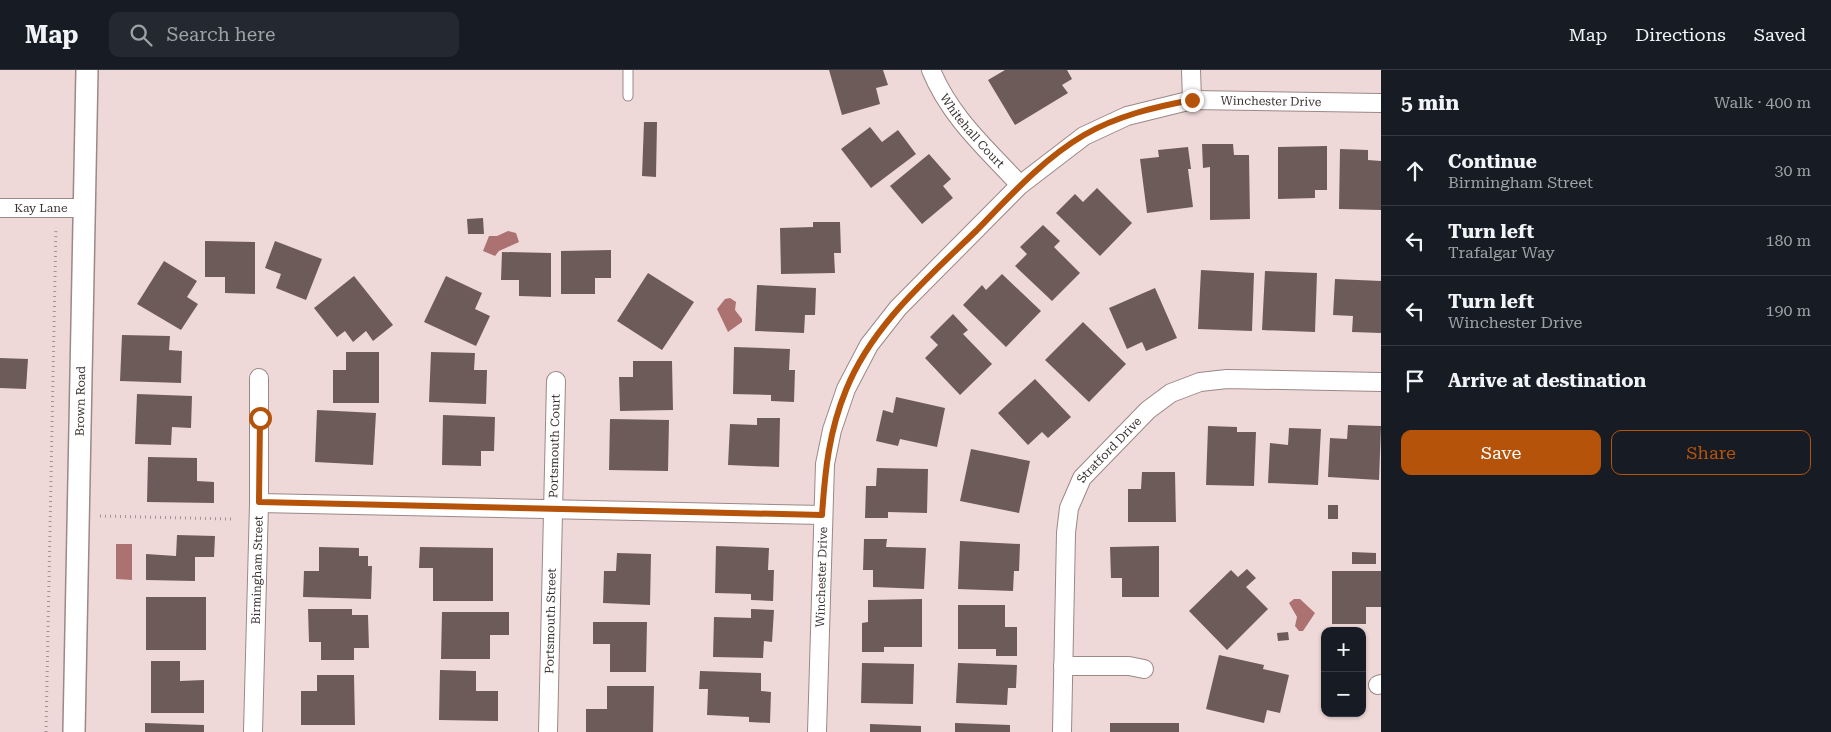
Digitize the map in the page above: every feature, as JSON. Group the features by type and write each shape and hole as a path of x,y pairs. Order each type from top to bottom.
{"street":[{"name":"Brown Road","path":"74,732 87,70"},
{"name":"Whitehall Court","path":"932,70 952,110 975,138 1020,185"},
{"path":"1191,70 1192,100"},
{"name":"Winchester Drive","path":"817,732 825,464 832,430 846,388 869,345 898,308 1020,185 1084,136 1127,116 1192,100 1381,103"},
{"name":"Kay Lane","path":"0,208 83,208"},
{"name":"Birmingham Street","path":"253,732 259,502 259,378"},
{"name":"Stratford Drive","path":"1062,732 1066,533 1069,508 1082,478 1148,410 1171,393 1200,382 1228,379 1381,382"},
{"name":"Portsmouth Court","path":"553,509 556,381"},
{"path":"259,502 822,515"},
{"name":"Portsmouth Street","path":"548,732 553,509"},
{"path":"1063,666 1129,666 1144,668"}],"lane":[{"path":"628,70 628,96"}],"path":[{"path":"46,732 56,208"},
{"path":"100,516 231,519"}],"shaded area":[{"path":"508,231 516,233 519,242 499,251 495,256 483,251 489,236 497,236"},
{"path":"730,298 736,302 735,310 742,319 742,322 728,332 717,309 725,299"},
{"path":"116,544 132,544 132,580 116,579"},
{"path":"1294,599 1300,599 1315,613 1303,631 1299,631 1295,626 1297,617 1289,603"}],"building":[{"path":"829,70 883,70 888,85 876,88 880,104 842,115"},
{"path":"1005,70 1067,70 1072,79 1062,85 1068,93 1015,125 988,80"},
{"path":"644,122 657,122 656,177 642,176"},
{"path":"870,127 882,142 898,130 916,154 871,188 841,149"},
{"path":"1202,144 1233,144 1234,155 1249,155 1250,219 1210,220 1210,167 1203,168"},
{"path":"1327,146 1327,190 1315,190 1315,198 1278,199 1278,147"},
{"path":"1188,147 1191,169 1188,169 1193,207 1147,213 1140,159 1159,157 1158,150"},
{"path":"1340,149 1368,150 1368,160 1381,161 1381,210 1339,209"},
{"path":"929,154 951,179 943,186 953,198 922,224 890,186"},
{"path":"1097,188 1132,223 1100,256 1056,213 1075,194 1083,202"},
{"path":"483,218 484,234 468,234 467,219"},
{"path":"813,222 840,222 841,253 834,253 835,273 781,274 780,228 813,227"},
{"path":"1043,225 1060,241 1054,247 1080,273 1052,301 1015,266 1027,254 1020,247"},
{"path":"205,241 255,242 255,294 225,293 225,277 205,277"},
{"path":"275,241 322,259 306,300 276,288 281,274 265,268"},
{"path":"611,250 611,278 595,278 595,294 561,294 561,251"},
{"path":"502,252 551,253 551,297 519,296 519,280 501,280"},
{"path":"164,261 197,281 187,297 198,304 181,330 137,304"},
{"path":"1201,270 1254,273 1252,331 1198,329"},
{"path":"1265,271 1317,273 1315,332 1262,330"},
{"path":"648,273 694,302 662,350 617,321"},
{"path":"1002,274 1041,311 1006,347 963,305 982,285 986,290"},
{"path":"354,276 393,325 373,341 366,331 353,342 345,331 337,337 314,308"},
{"path":"446,276 482,293 475,309 490,316 476,346 424,322"},
{"path":"1335,279 1381,281 1381,333 1352,332 1353,316 1333,315"},
{"path":"757,285 816,288 815,315 805,315 804,333 755,331"},
{"path":"1155,288 1177,338 1146,351 1142,342 1127,349 1109,308"},
{"path":"953,314 968,330 963,334 992,364 960,395 925,358 938,345 930,337"},
{"path":"1083,322 1126,364 1089,402 1045,360"},
{"path":"122,335 170,336 169,350 182,351 181,383 120,381"},
{"path":"734,347 790,349 789,370 795,370 794,402 771,401 771,395 733,394"},
{"path":"346,352 379,352 379,403 333,403 333,370 346,370"},
{"path":"431,352 475,353 474,370 487,370 486,404 429,402"},
{"path":"0,358 28,359 26,389 0,388"},
{"path":"633,361 672,361 673,410 620,411 619,377 633,377"},
{"path":"1035,379 1071,417 1048,438 1042,432 1028,445 998,413"},
{"path":"137,394 192,396 191,428 172,427 171,445 135,444"},
{"path":"896,397 945,408 937,447 900,439 898,446 876,441 883,410 893,413"},
{"path":"317,410 376,413 373,465 315,462"},
{"path":"443,415 495,417 494,451 481,451 481,466 442,465"},
{"path":"757,418 780,418 779,467 728,465 730,424 757,425"},
{"path":"610,419 669,420 668,471 609,470"},
{"path":"1348,425 1381,426 1379,480 1328,477 1330,438 1347,439"},
{"path":"1208,426 1237,427 1237,432 1256,432 1254,486 1206,485"},
{"path":"1289,428 1321,429 1318,485 1268,483 1270,443 1288,445"},
{"path":"971,449 1030,461 1019,513 960,501"},
{"path":"148,457 197,458 197,481 214,482 214,503 147,502"},
{"path":"877,468 928,469 927,513 888,512 888,518 865,518 866,486 876,486"},
{"path":"1142,472 1175,472 1176,522 1128,522 1128,489 1141,489"},
{"path":"1328,505 1338,505 1338,519 1328,519"},
{"path":"177,535 215,536 214,557 195,557 195,581 146,580 146,554 176,556"},
{"path":"864,539 887,539 886,547 926,548 924,589 873,587 873,570 863,570"},
{"path":"960,541 1020,544 1019,571 1014,571 1013,591 958,589"},
{"path":"716,546 769,548 768,570 774,570 773,601 751,600 751,594 715,593"},
{"path":"1159,546 1159,597 1122,597 1122,578 1111,578 1110,547"},
{"path":"319,547 359,548 359,556 368,556 368,566 372,566 371,599 303,597 304,571 319,571"},
{"path":"420,547 493,548 493,601 433,601 433,568 419,568"},
{"path":"1352,552 1376,553 1376,564 1352,564"},
{"path":"617,553 651,554 650,605 603,603 604,571 616,571"},
{"path":"1247,569 1256,578 1246,587 1268,609 1227,650 1189,611 1231,570 1238,577"},
{"path":"1332,571 1381,571 1381,607 1366,607 1366,624 1332,624"},
{"path":"146,597 206,597 206,650 146,650"},
{"path":"922,599 922,647 884,647 884,652 862,652 862,623 868,622 868,600"},
{"path":"958,605 1005,605 1005,627 1017,627 1017,656 996,656 996,649 958,649"},
{"path":"308,609 352,609 352,615 368,615 369,648 354,648 354,660 321,660 321,642 309,642"},
{"path":"751,609 774,610 772,642 764,641 763,658 713,657 714,617 751,618"},
{"path":"442,612 509,612 509,635 490,635 490,659 441,659"},
{"path":"593,622 647,622 646,672 610,672 610,644 593,644"},
{"path":"1288,632 1289,640 1278,641 1277,633"},
{"path":"1219,655 1264,665 1263,669 1289,675 1280,713 1267,710 1264,723 1206,709"},
{"path":"151,661 180,661 180,681 204,680 204,713 151,713"},
{"path":"862,663 914,664 913,704 861,703"},
{"path":"958,663 1017,665 1016,688 1008,688 1007,705 956,703"},
{"path":"440,670 476,671 476,691 498,691 498,721 439,720"},
{"path":"700,671 761,673 761,691 771,692 770,723 749,722 749,717 707,715 708,689 699,689"},
{"path":"317,675 354,675 355,725 301,725 301,691 317,691"},
{"path":"607,686 654,686 653,732 586,732 586,709 607,709"},
{"path":"145,723 204,725 204,732 145,732"},
{"path":"955,723 1010,725 1010,732 955,732"},
{"path":"1110,723 1179,723 1179,732 1110,732"},
{"path":"870,724 921,726 921,732 870,732"}],"route":[{"path":"260,418 259,502 822,515 825,464 832,430 846,388 869,345 898,308 1020,185 1084,136 1127,116 1165,105 1192,100"}]}
